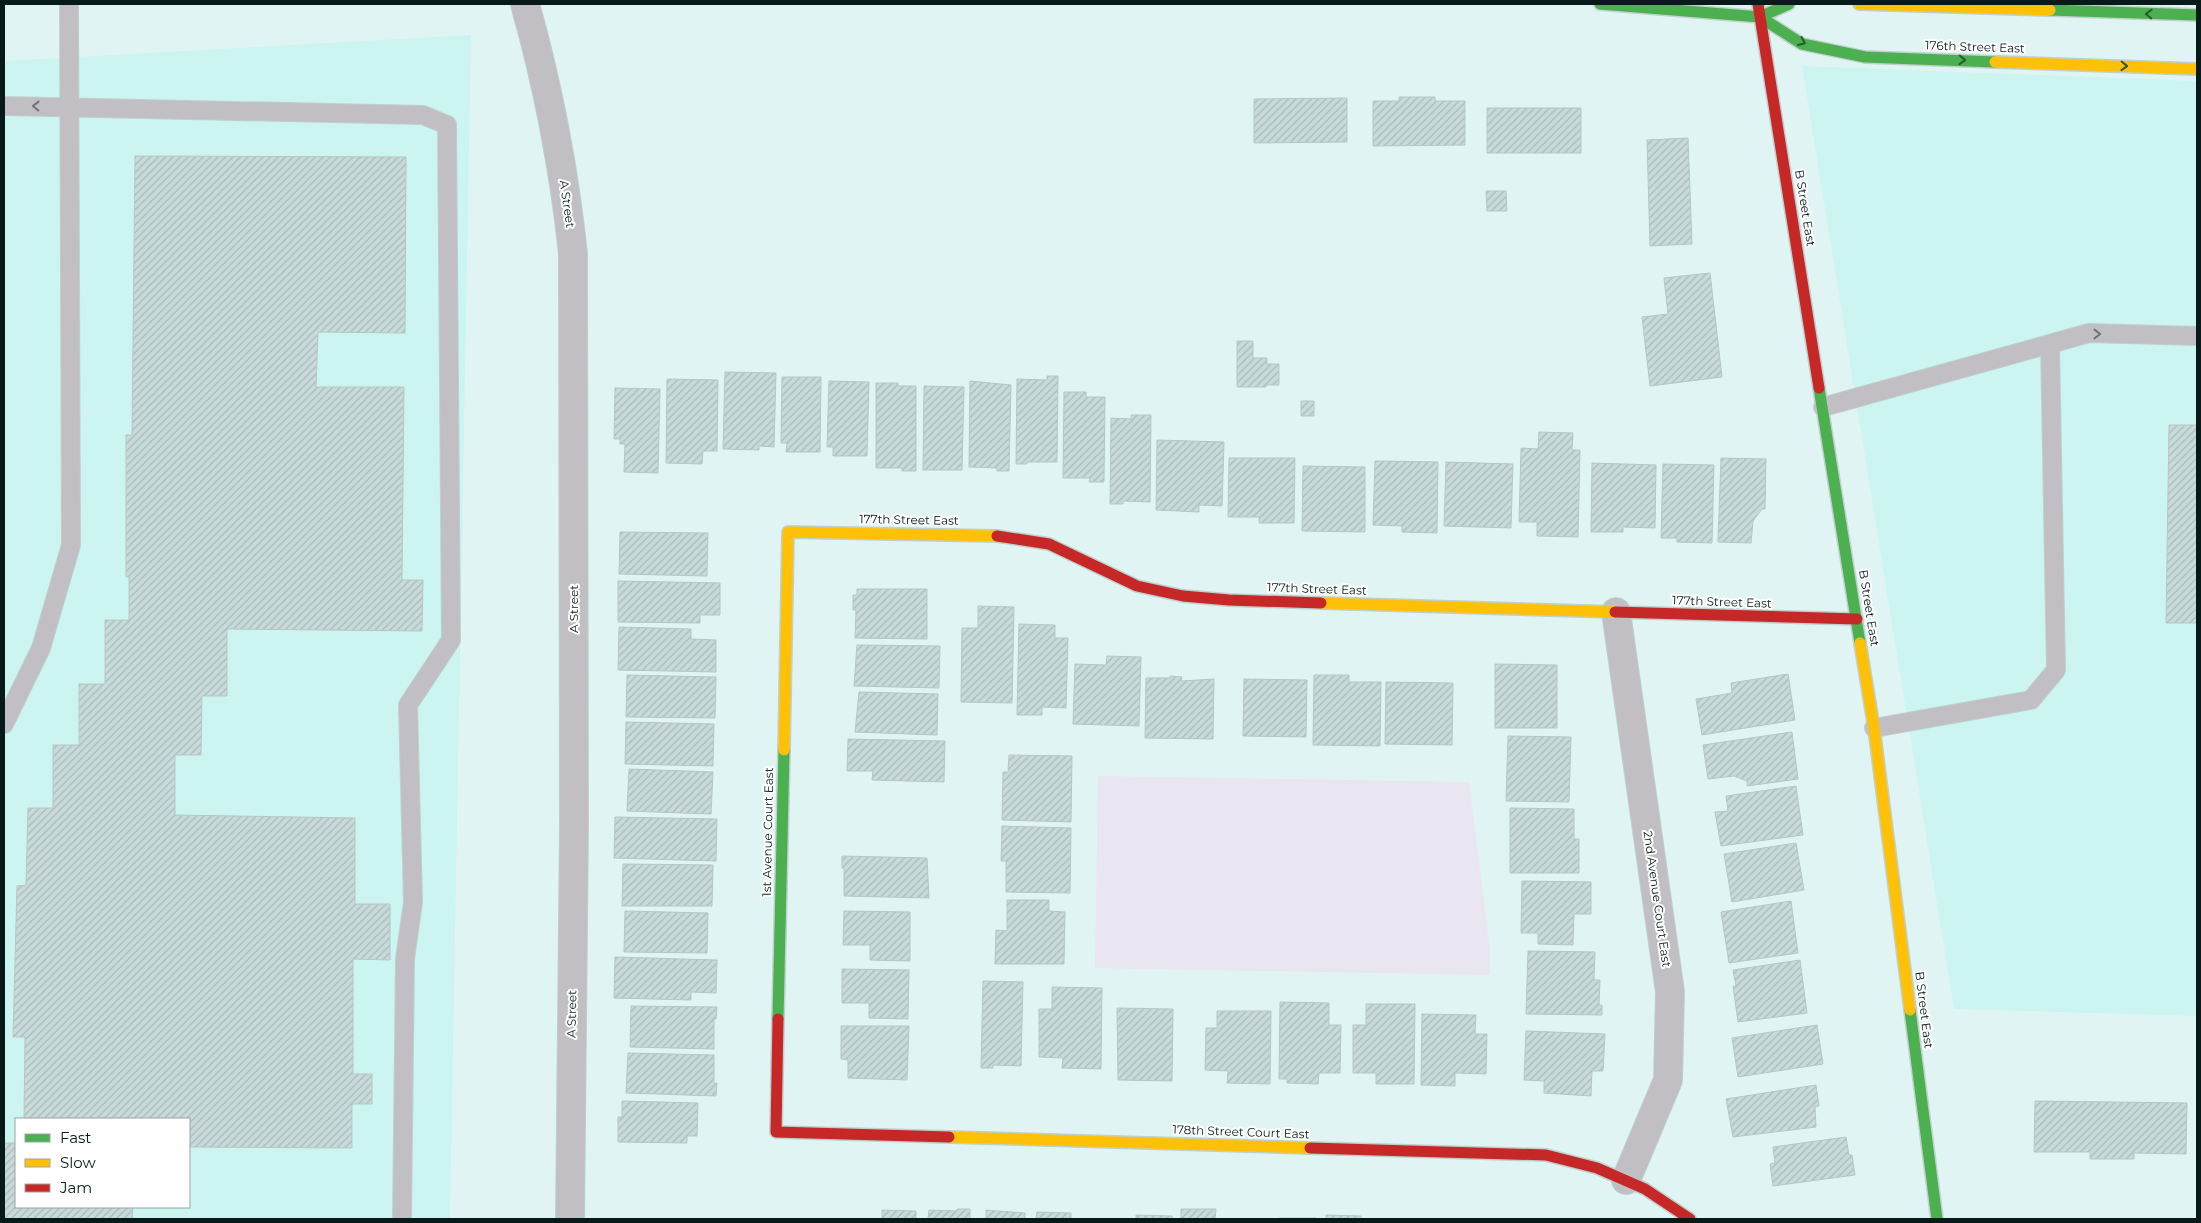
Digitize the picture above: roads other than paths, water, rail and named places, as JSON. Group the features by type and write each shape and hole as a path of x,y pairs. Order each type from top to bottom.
{"street":[{"name":"A Street","path":"525,4 556,134 568,201 573,254 574,824 570,1219"},
{"name":"176th Street East","path":"1600,4 1760,17 1790,4"},
{"name":"B Street East","path":"1758,4 1874,728 1937,1219"},
{"path":"1859,4 2197,15"},
{"name":"176th Street East","path":"1760,17 1802,44 1865,57 2197,69"},
{"name":"177th Street East","path":"788,532 1004,536 1049,544 1137,586 1183,596 1229,600 1857,619"},
{"name":"1st Avenue Court East","path":"776,1132 788,532"},
{"name":"2nd Avenue Court East","path":"1616,612 1670,992 1668,1080 1626,1180"},
{"name":"178th Street Court East","path":"776,1132 1546,1155 1597,1168 1645,1188 1690,1219"}],"lane":[{"path":"4,724 41,648 71,545 69,4"},
{"path":"4,106 423,115 447,125 451,640 408,705 413,902 405,959 402,1219"},
{"path":"1824,407 2089,333 2197,336"},
{"path":"1874,728 2030,700 2056,670 2050,344"}]}
